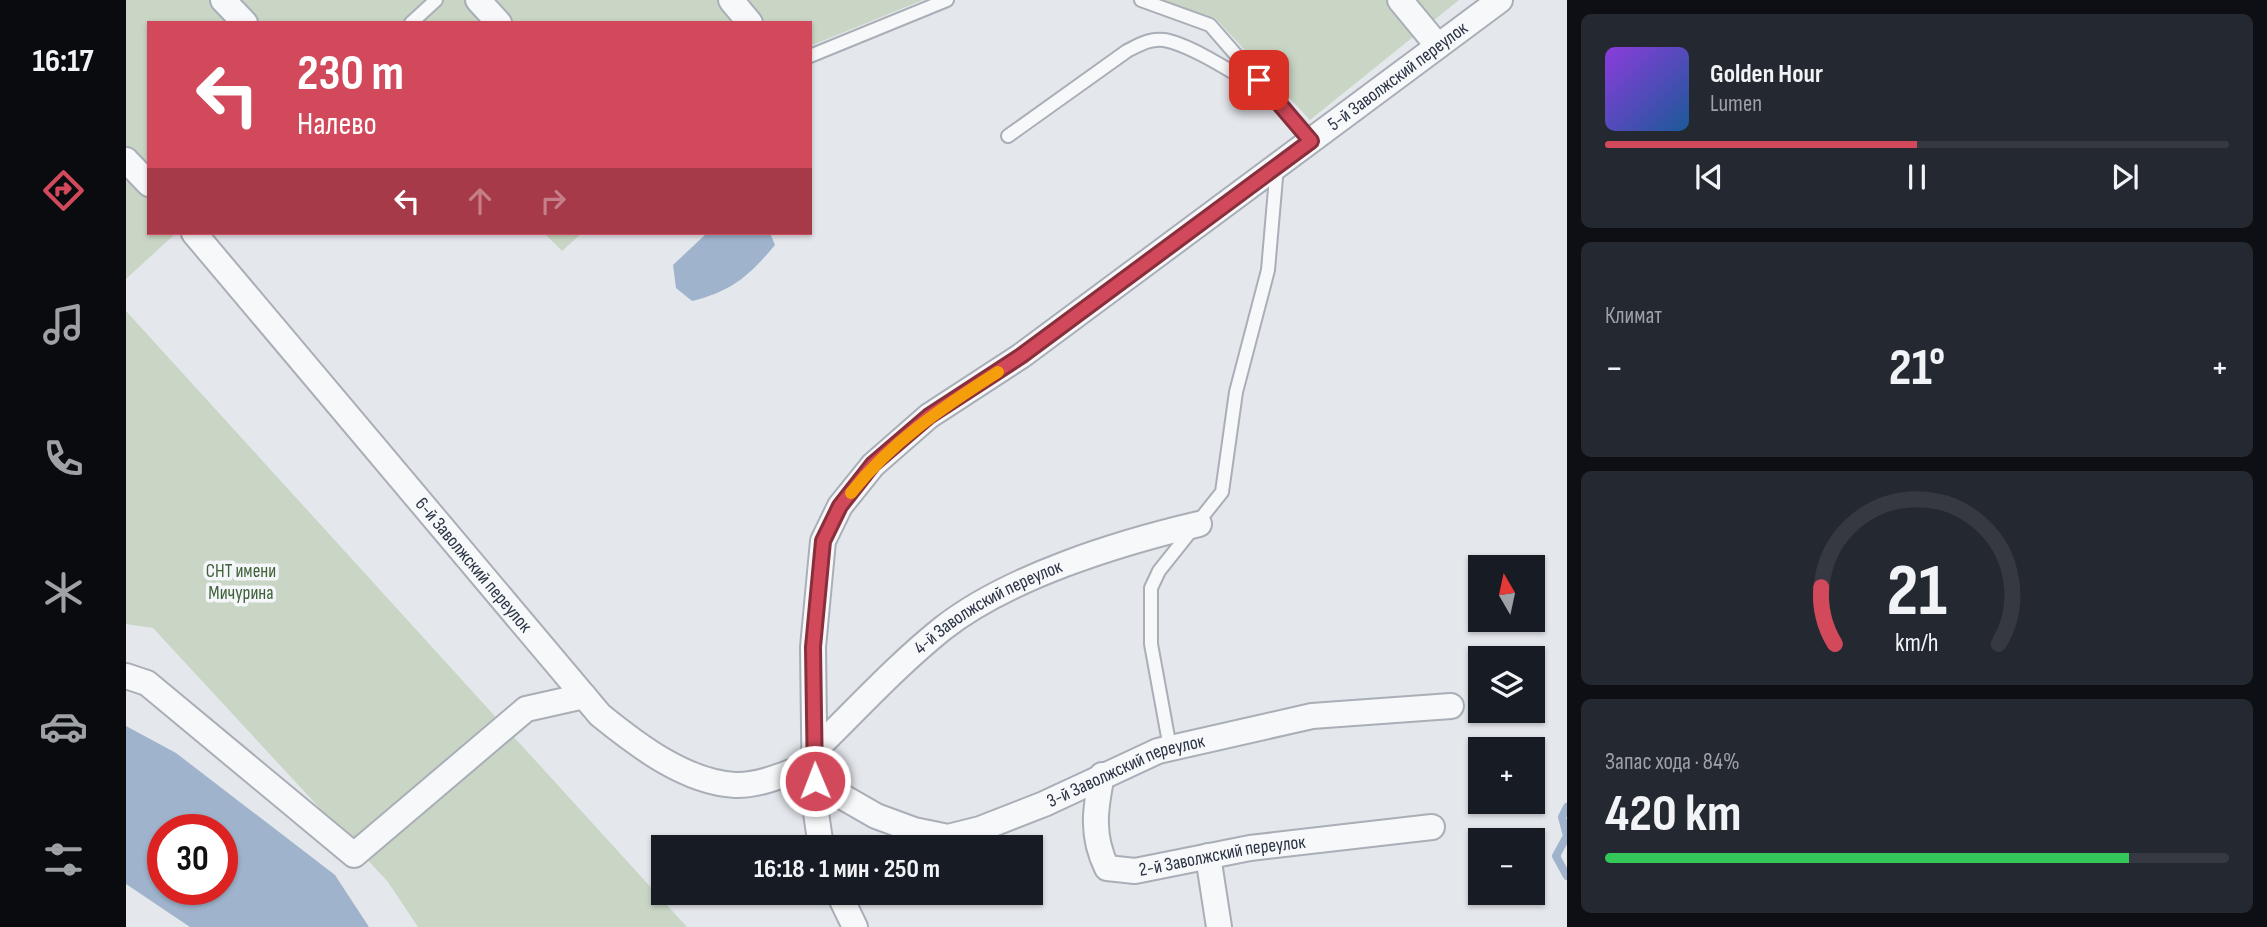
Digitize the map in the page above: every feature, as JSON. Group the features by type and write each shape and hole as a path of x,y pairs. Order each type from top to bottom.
{"street":[{"path":"223,0 243,21"},
{"path":"478,0 497,21"},
{"path":"731,0 748,21"},
{"path":"1400,0 1438,46"},
{"name":"5-й Заволжский переулок","path":"820,835 814,765 813,647 823,541 840,506 873,464 929,416 1021,356 1500,0"},
{"path":"126,160 147,182"},
{"name":"6-й Заволжский переулок","path":"196,235 600,715 640,747 708,778 736,785 766,780 814,765"},
{"name":"4-й Заволжский переулок","path":"814,765 943,628 988,600 1123,542 1199,524"},
{"path":"136,680 354,855 526,709 584,696"},
{"name":"3-й Заволжский переулок","path":"814,765 876,816 914,830 948,836 980,830 1102,775 1170,748 1312,716 1451,706"},
{"name":"2-й Заволжский переулок","path":"1102,775 1094,818 1098,849 1107,868 1135,871 1250,848 1432,827"},
{"path":"1208,856 1219,927"},
{"path":"844,905 855,927"}],"lane":[{"path":"413,21 436,0"},
{"path":"812,56 947,0"},
{"path":"1142,0 1210,25 1311,141"},
{"path":"1008,136 1146,42 1162,40 1183,46 1276,98"},
{"path":"1170,748 1151,643 1151,588 1159,570 1199,524 1222,492 1236,392 1268,270 1277,166"},
{"path":"126,661 136,680"}],"green space":[{"path":"126,0 923,0 812,45 812,21 147,21 147,235 174,235 126,279"},
{"path":"1160,0 1459,0 1310,120 1216,19"},
{"path":"546,235 580,235 562,251"},
{"name":"СНТ имени Мичурина","path":"126,311 651,887 651,905 667,905 687,927 418,927 388,882 153,628 126,624"}],"water":[{"path":"705,235 771,235 775,245 739,281 692,301 676,288 673,265"},
{"path":"126,726 176,753 335,875 369,927 190,927 157,905 238,905 238,814 147,814 147,898 126,884"}],"waterway":[{"path":"1567,807 1562,817 1567,836 1556,856 1567,876"}],"slow traffic":[{"path":"851,493 873,464 929,416 998,372"}],"route":[{"path":"815,781 813,647 823,541 840,506 873,464 929,416 1021,356 1311,141 1259,80"}]}
